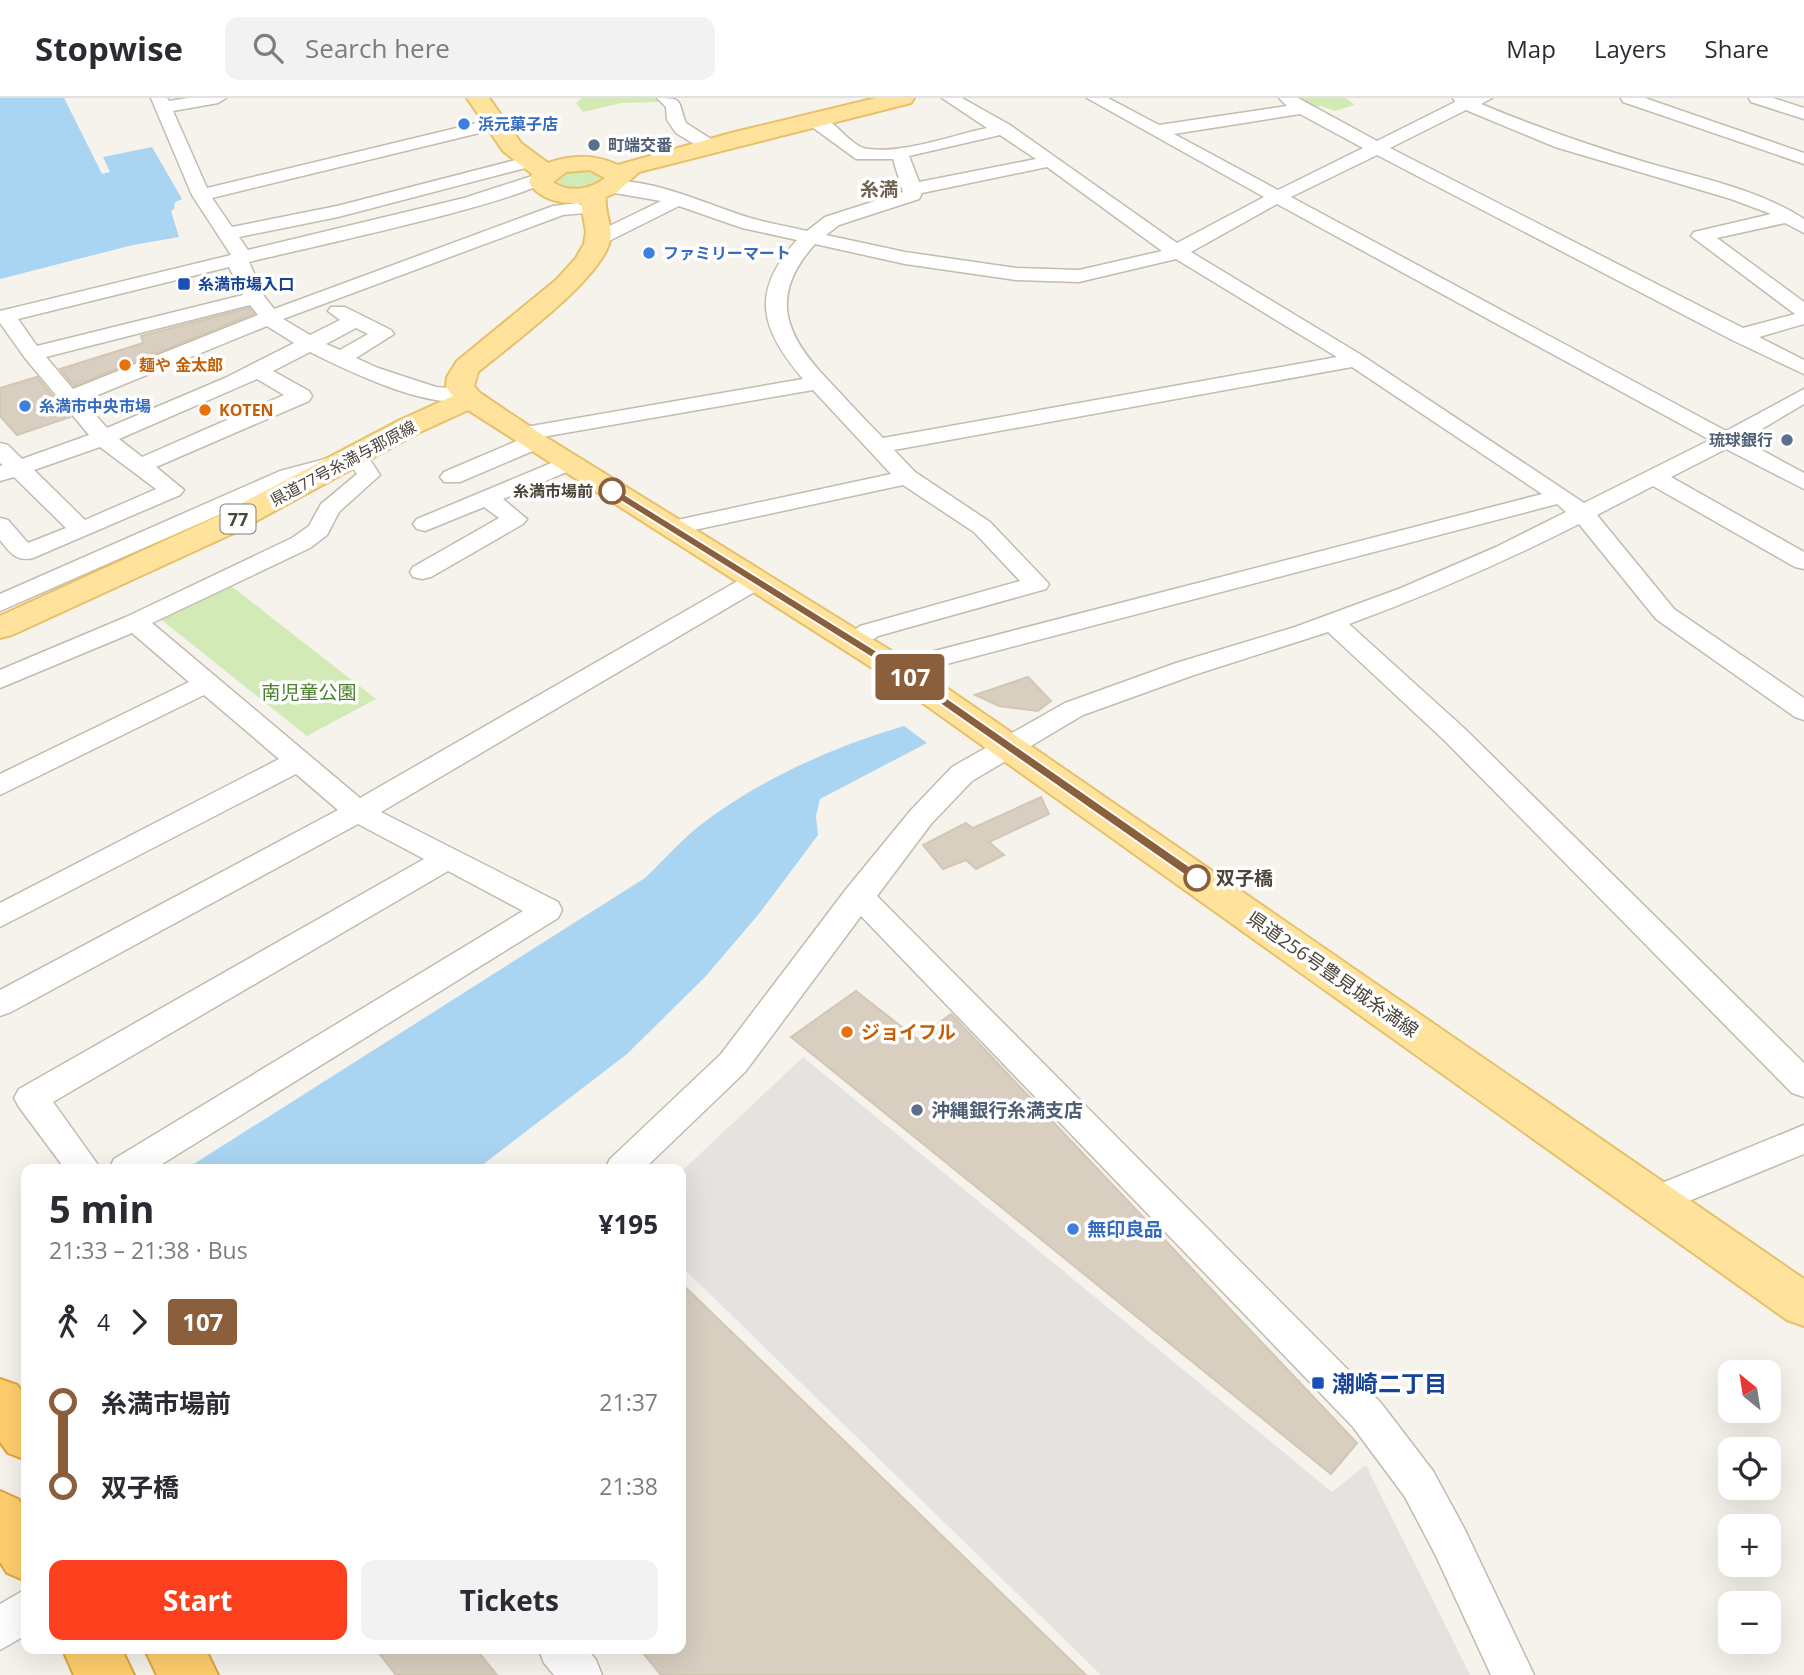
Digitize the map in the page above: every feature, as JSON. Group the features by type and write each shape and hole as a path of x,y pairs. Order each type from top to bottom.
{"highway":[{"path":"0,1401 21,1430"},
{"path":"93,1654 106,1675"},
{"path":"175,1654 190,1675"}],"main road":[{"path":"478,98 503,131 510,146 577,183 739,138 903,98"},
{"path":"469,397 460,387 461,377 467,367 565,285 591,249 593,209 577,183 570,165 547,161 503,131"},
{"path":"577,183 705,144 739,138"},
{"name":"県道256号豊見城糸満線","path":"469,397 528,438 897,668 1657,1199 1804,1305"},
{"name":"県道77号糸満与那原線","path":"1,620 223,526 301,486 351,456 469,397"}],"street":[{"path":"218,98 161,103 201,195 241,254 237,265 255,298 275,324 370,373 434,393 469,397"},
{"path":"665,98 674,105 674,121 678,128 705,144"},
{"path":"950,98 1004,129 1142,228 1356,359 1561,496 1584,513 1611,543 1665,614 1798,700"},
{"path":"1095,98 1804,482"},
{"path":"1287,98 1302,109 1378,149 1804,368"},
{"path":"229,233 338,211 577,183 630,188 678,199 749,224 905,258 1054,277 1104,272 1164,256 1277,197 1378,149 1463,101 1485,98"},
{"path":"1629,98 1804,159"},
{"path":"1757,98 1804,114"},
{"path":"1463,101 1561,143 1737,195 1778,210 1796,222"},
{"path":"1156,131 1302,109"},
{"path":"814,120 862,155 899,153 1004,129"},
{"path":"201,195 503,131"},
{"path":"1767,146 1794,134"},
{"path":"854,641 869,631 1037,584 982,527 907,477 819,383 787,345 778,326 776,303 779,285 789,261 809,239 832,221 913,195 907,168 899,153"},
{"path":"911,188 1052,162"},
{"path":"0,563 172,490 103,438 3,317 470,202 577,183"},
{"path":"69,399 270,317 560,210 577,183"},
{"path":"591,249 678,199"},
{"path":"1796,222 1701,236 1804,312"},
{"path":"32,354 255,298"},
{"path":"315,300 384,334 340,359"},
{"path":"1739,336 1804,318"},
{"path":"9,471 103,438 258,370 356,320"},
{"path":"878,446 1356,359"},
{"path":"141,466 301,396 258,370"},
{"path":"452,477 528,438 819,383"},
{"path":"627,1164 733,1063 858,895 921,817 962,774 1074,709 1410,593 1505,552 1727,440 1804,395"},
{"path":"0,450 9,471 82,530"},
{"path":"0,680 135,622 301,543 319,530 329,509 335,503 369,475 351,456 288,475 1,620"},
{"path":"425,524 568,463"},
{"path":"671,528 907,477"},
{"path":"1653,477 1804,562"},
{"path":"301,486 335,503"},
{"path":"897,668 1561,496"},
{"path":"422,572 515,520 488,499"},
{"path":"0,525 24,553"},
{"path":"0,1004 358,812 757,580"},
{"path":"1331,621 1455,735 1804,1084"},
{"path":"134,1164 547,910 358,812 135,622"},
{"path":"0,786 207,684"},
{"path":"0,916 298,761"},
{"path":"80,1164 31,1098 448,858"},
{"path":"858,895 922,957 1367,1415 1419,1484 1450,1542 1513,1675"},
{"path":"1657,1199 1804,1139"},
{"path":"0,1629 21,1614"},
{"path":"564,1654 582,1675"}],"green space":[{"path":"582,98 658,98 662,102 622,103 583,112 576,103"},
{"path":"1298,98 1346,98 1355,105 1335,111 1321,106 1309,109"},
{"path":"579,166 609,175 599,188 560,191 549,177"},
{"name":"南児童公園","path":"230,585 376,699 307,736 159,618"}],"shaded area":[{"path":"803,1057 1332,1492 1366,1465 1470,1675 1101,1675 686,1271 686,1167"}],"water":[{"path":"0,98 64,98 102,174 110,172 103,157 152,147 182,199 175,202 171,211 179,237 133,245 0,279"},
{"path":"904,726 927,743 820,799 816,816 818,835 758,915 705,977 627,1054 484,1164 194,1164 645,878 695,829 726,807 799,765"}],"pier":[{"path":"12,1275 21,1288 21,1487 0,1501 0,1282"}],"building":[{"path":"249,308 254,314 74,386 60,369 143,343 141,336"},
{"path":"37,377 70,417 17,435 0,416 0,388"},
{"path":"1028,677 1051,701 1038,711 999,706 975,695"},
{"path":"1041,797 1049,814 989,842 1004,855 976,869 966,860 943,869 923,845 966,823 973,828"},
{"path":"856,991 917,1039 951,1014 1357,1443 1331,1474 791,1037"},
{"path":"686,1288 1086,1675 661,1675 644,1654 686,1654"},
{"path":"380,1654 480,1654 497,1675 396,1675"}],"bus line":[{"name":"107","path":"612,491 897,668 1197,878"}],"place":[{"name":"浜元菓子店","path":"464,124"},
{"name":"町端交番","path":"594,145"},
{"name":"ファミリーマート","path":"649,253"},
{"name":"糸満市場入口","path":"184,284"},
{"name":"麺や 金太郎","path":"125,365"},
{"name":"糸満市中央市場","path":"25,406"},
{"name":"KOTEN","path":"205,410"},
{"name":"琉球銀行","path":"1787,440"},
{"name":"糸満市場前","path":"612,491"},
{"name":"双子橋","path":"1197,878"},
{"name":"ジョイフル","path":"847,1032"},
{"name":"沖縄銀行糸満支店","path":"917,1110"},
{"name":"無印良品","path":"1073,1229"},
{"name":"潮崎二丁目","path":"1318,1383"}],"district":[{"name":"糸満","path":"879,189"}]}
